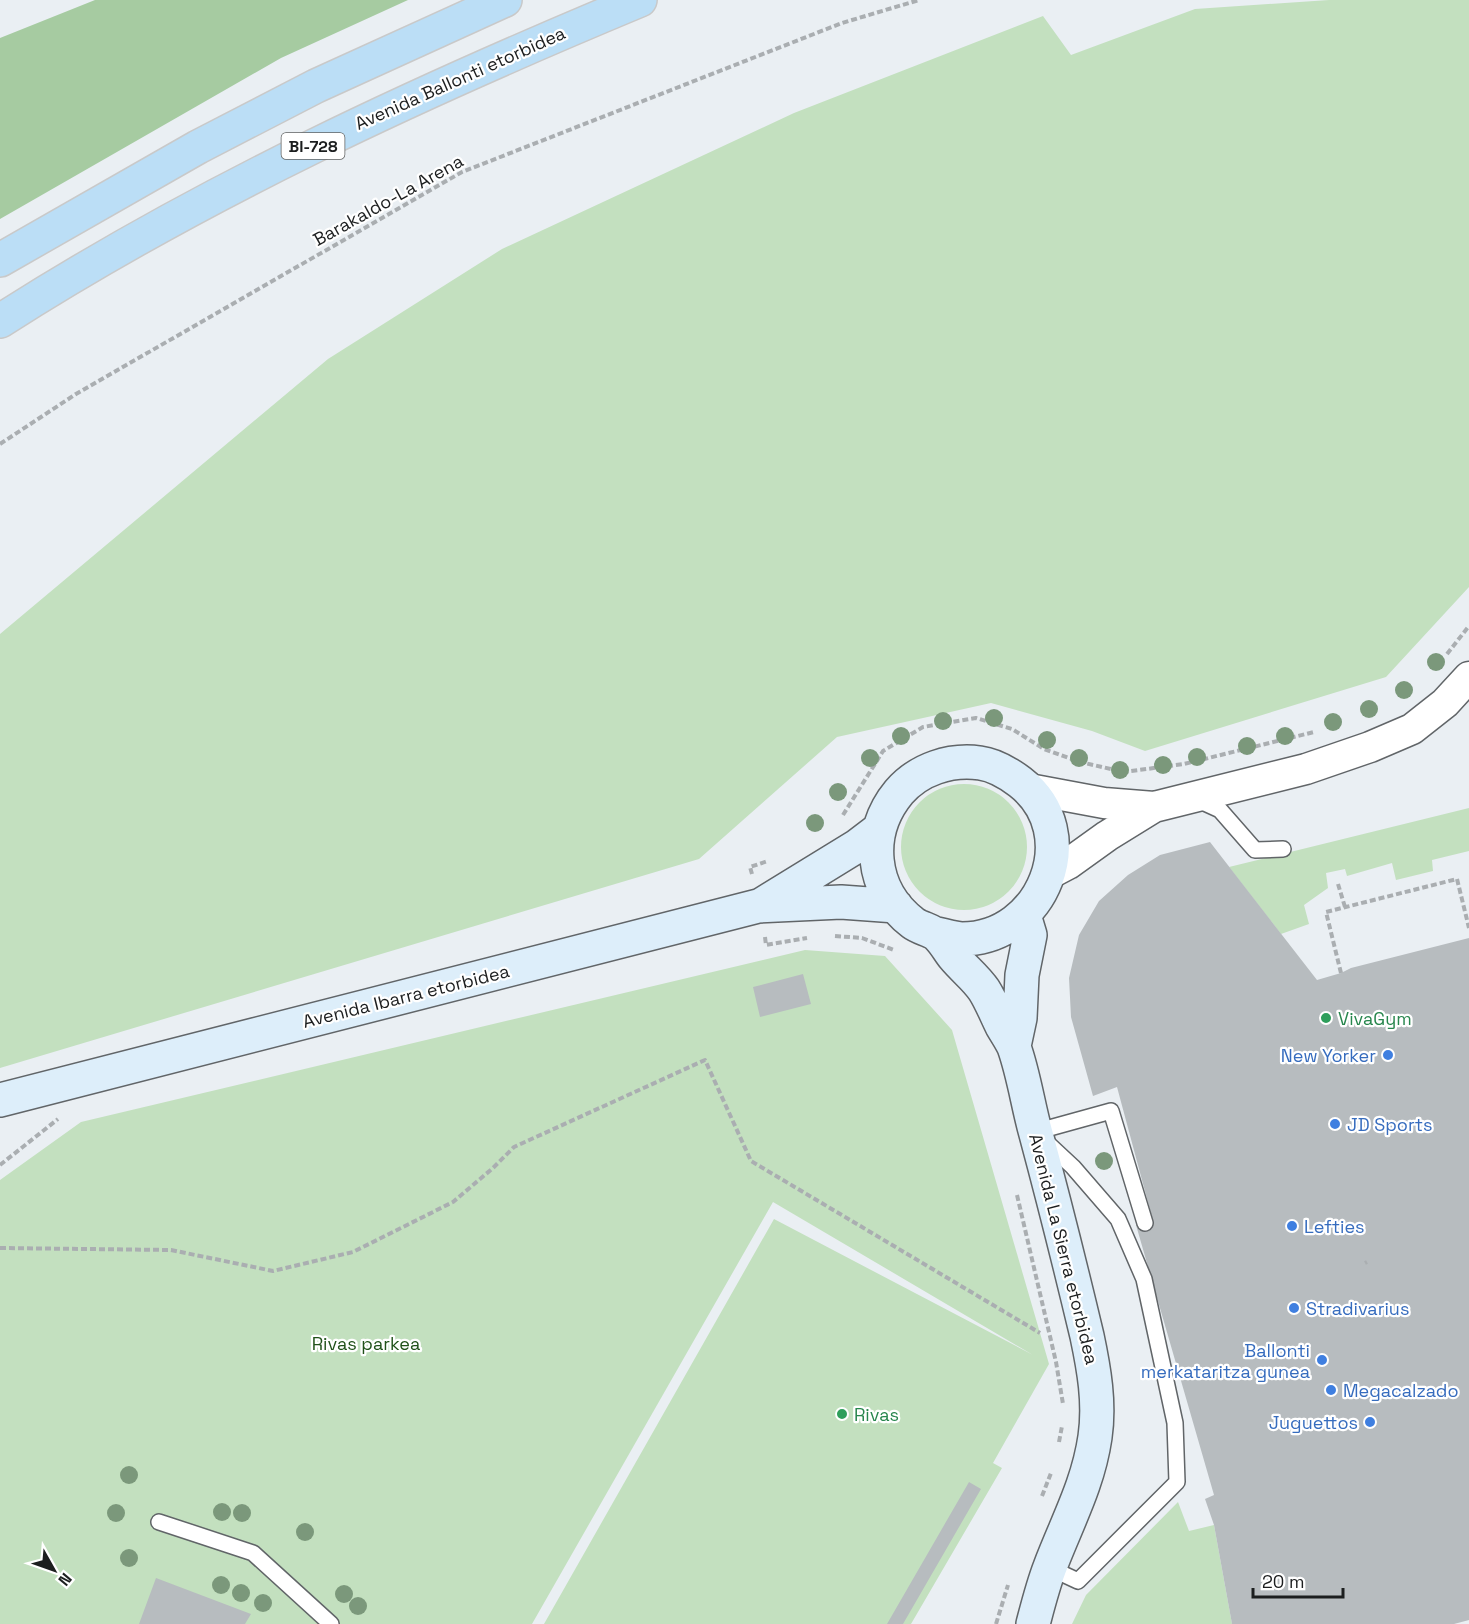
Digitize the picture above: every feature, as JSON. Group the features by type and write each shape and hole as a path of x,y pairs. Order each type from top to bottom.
{"main road":[{"name":"BI-728","path":"0,260 198,147 316,86 505,0"},
{"name":"Avenida Ballonti etorbidea","path":"0,321 67,279 232,186 338,133 640,0"}],"street":[{"path":"1049,874 1154,807 1306,769 1370,747 1412,729 1445,703 1469,677"},
{"name":"Avenida Ibarra etorbidea","path":"955,762 982,763 1008,773 1029,789 1045,814 1052,844 1049,874 1040,896 1024,915 1005,928 983,937 960,939 937,934 915,924 896,906 882,883 876,857 878,830 889,805 906,784 929,769 955,762"},
{"name":"Avenida Ibarra etorbidea","path":"1029,789 1104,803 1154,807"},
{"name":"Avenida Ibarra etorbidea","path":"758,906 857,846 878,830"},
{"name":"Avenida Ibarra etorbidea","path":"0,1100 758,906 841,902 896,906"},
{"name":"Avenida La Sierra etorbidea","path":"1014,1046 1020,1018 1022,975 1030,935 1024,915"},
{"name":"Avenida La Sierra etorbidea","path":"937,934 984,990 1014,1046 1088,1336 1095,1373 1097,1416 1086,1483 1050,1568 1033,1624"}],"lane":[{"path":"1193,797 1220,810 1255,850 1284,849"},
{"path":"1035,1132 1112,1111 1144,1223"},
{"path":"1035,1132 1073,1167 1118,1219 1144,1279 1175,1423 1177,1482 1078,1581 1050,1568"},
{"path":"159,1522 253,1553 331,1624"}],"path":[{"name":"Barakaldo-La Arena","path":"0,444 76,394 462,172 842,23 919,0"},
{"path":"1341,973 1326,912 1456,879 1469,928"},
{"path":"1338,884 1345,907"},
{"path":"0,1248 171,1250 273,1271 353,1252 453,1202 494,1168 514,1146 705,1060 751,1161 1040,1333"},
{"path":"0,1165 60,1118"}],"green space":[{"path":"95,0 408,0 281,58 0,219 0,38"},
{"path":"1329,0 1469,0 1469,587 1386,677 1145,751 1092,731 991,703 837,737 699,859 0,1068 0,634 328,359 502,249 794,113 1043,16 1071,55 1195,9"},
{"path":"964,784 988,789 1009,802 1022,823 1027,847 1022,871 1009,892 988,905 964,910 940,905 919,892 906,871 901,847 906,823 919,802 940,789"},
{"path":"1469,808 1469,851 1432,860 1433,871 1396,880 1392,863 1347,876 1345,869 1326,873 1328,888 1304,905 1309,924 1281,934 1229,867"},
{"name":"Rivas parkea","path":"805,950 885,956 952,1030 1049,1364 993,1463 1002,1468 911,1624 544,1624 774,1219 1033,1355 773,1202 532,1624 0,1624 0,1180 81,1122"},
{"path":"1178,1502 1189,1531 1214,1525 1232,1624 1072,1624 1086,1595"}],"building":[{"name":"Ballonti merkataritza gunea","path":"1210,842 1317,980 1351,968 1469,938 1469,1620 1454,1624 1232,1624 1214,1525 1205,1499 1214,1495 1136,1225 1153,1221 1117,1087 1093,1096 1071,1017 1069,978 1079,935 1099,901 1128,875 1160,855"},
{"path":"803,974 811,1004 760,1017 753,987"},
{"path":"969,1482 981,1489 903,1624 887,1624"},
{"path":"156,1578 251,1614 245,1624 139,1624"}],"place":[{"name":"VivaGym","path":"1326,1018"},
{"name":"New Yorker","path":"1388,1055"},
{"name":"JD Sports","path":"1335,1124"},
{"name":"Lefties","path":"1292,1226"},
{"name":"Stradivarius","path":"1294,1308"},
{"name":"Ballonti merkataritza gunea","path":"1322,1360"},
{"name":"Megacalzado","path":"1331,1390"},
{"name":"Rivas","path":"842,1414"},
{"name":"Juguettos","path":"1370,1422"}]}
